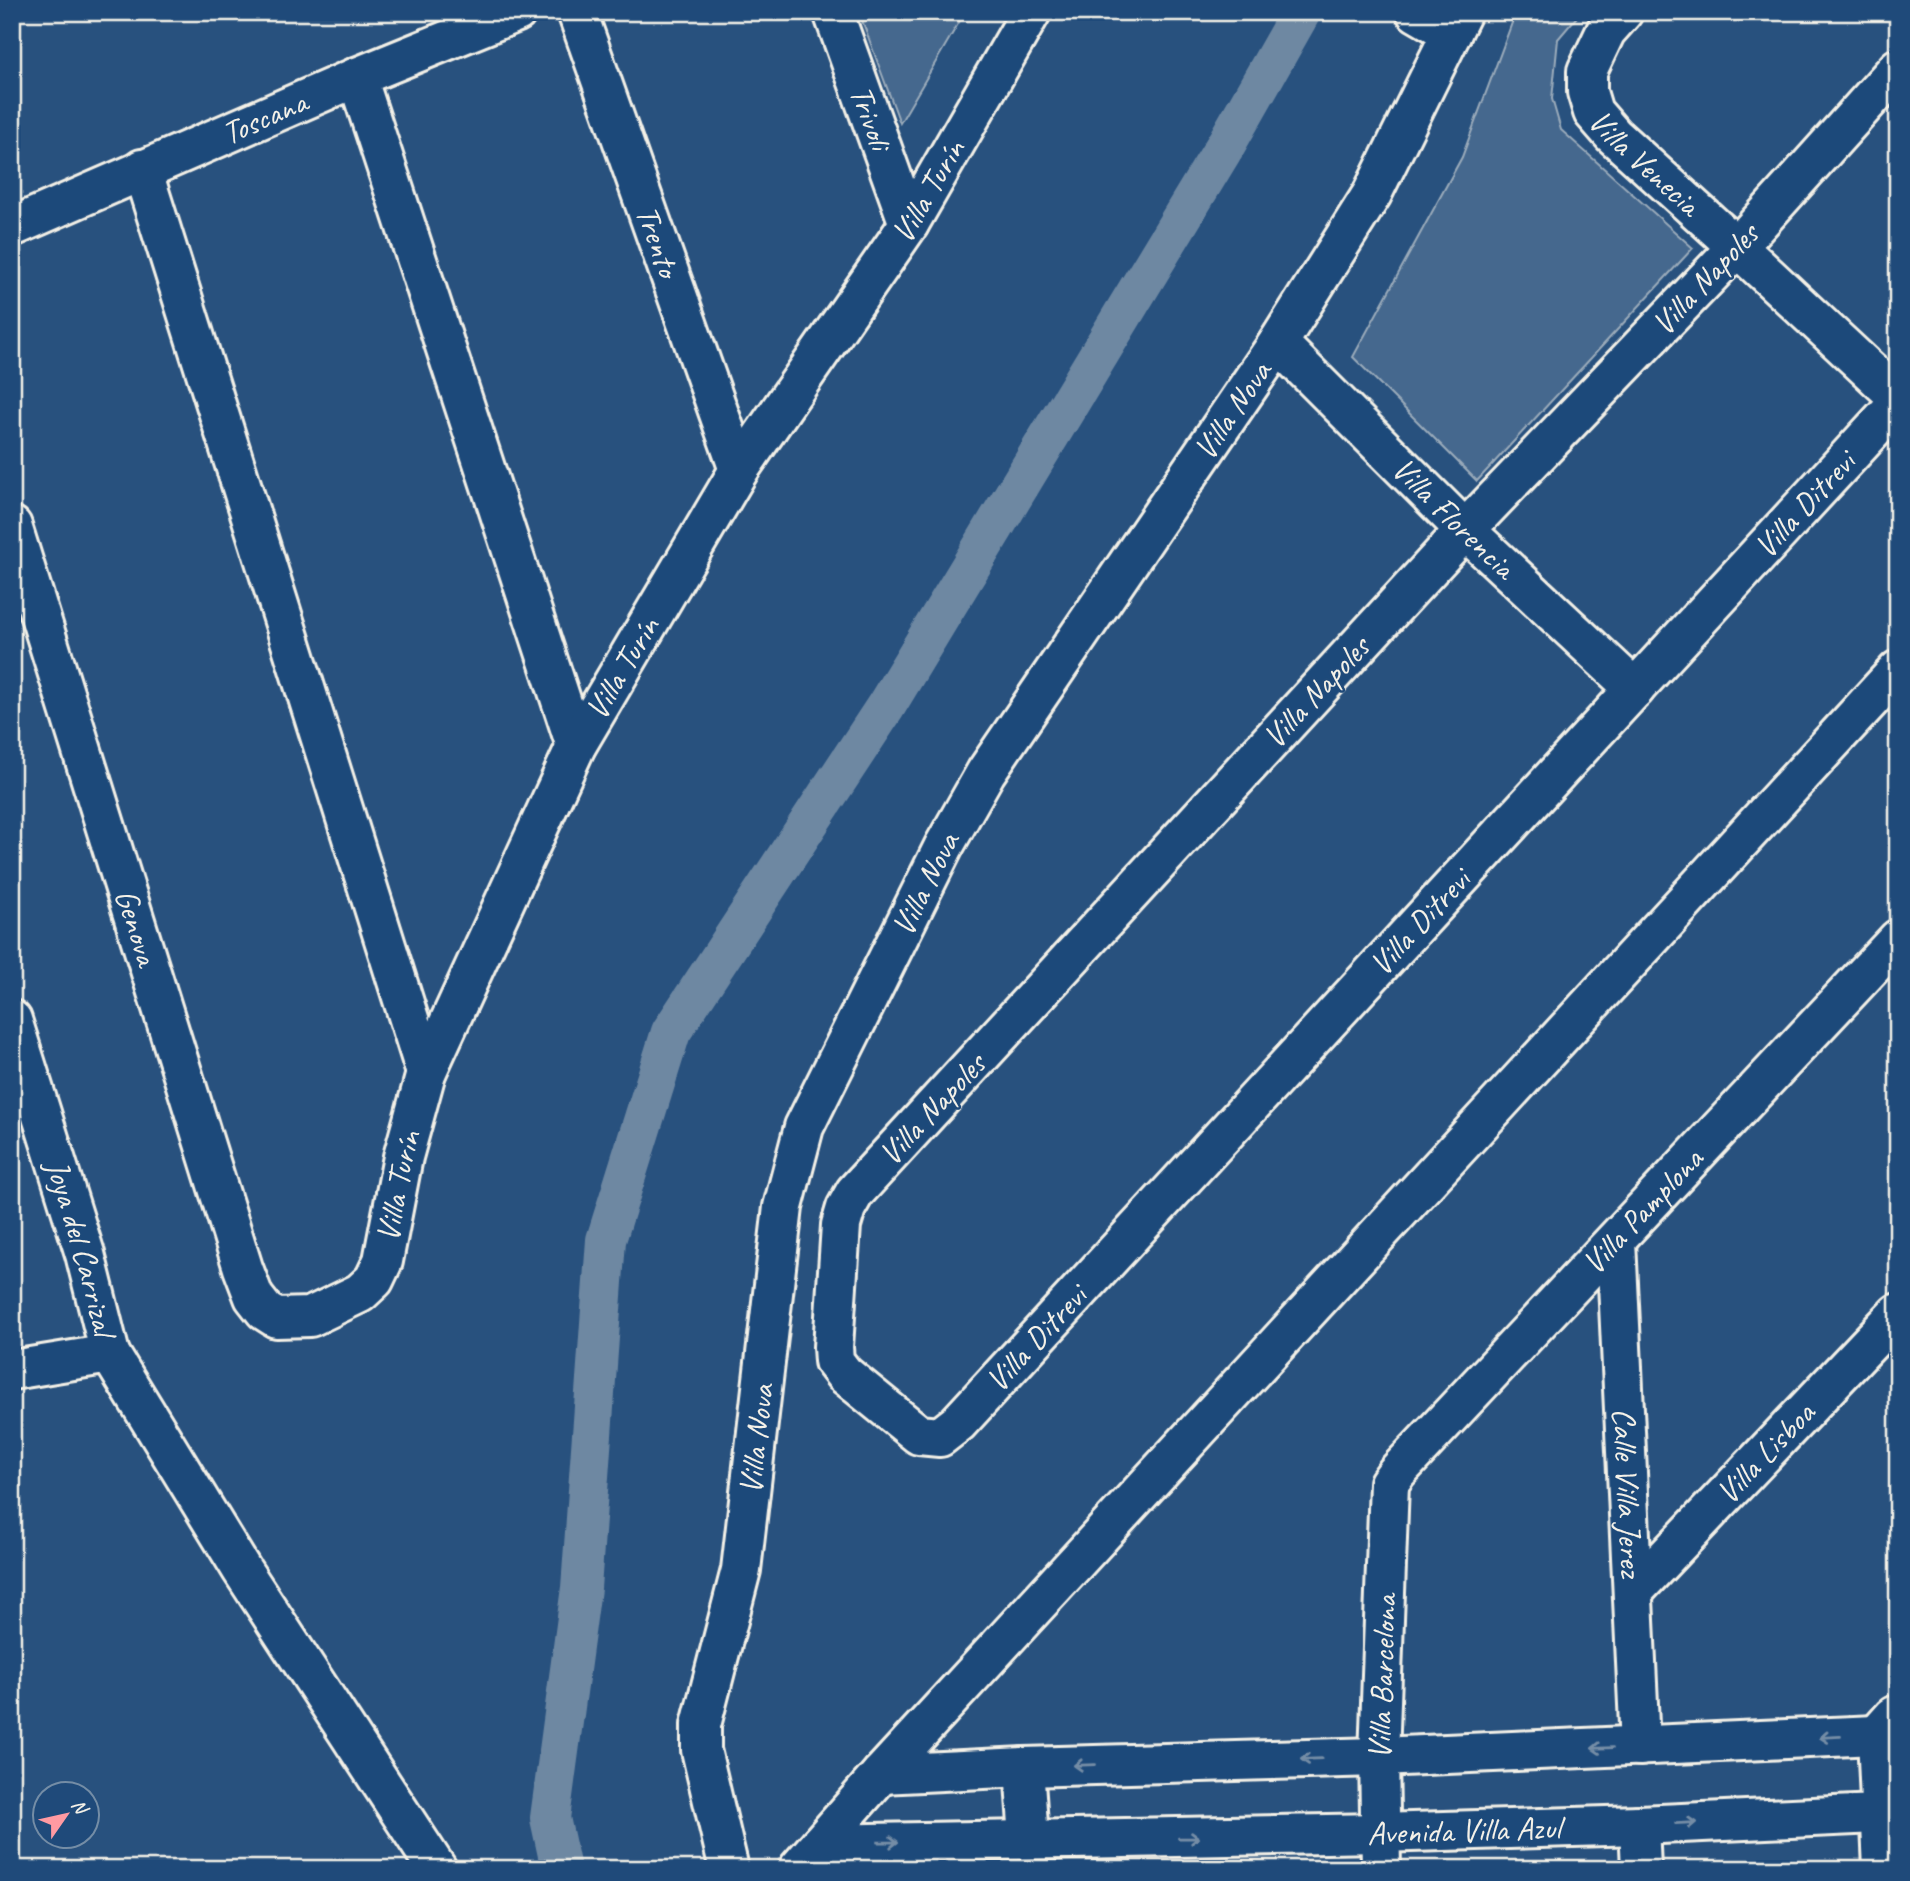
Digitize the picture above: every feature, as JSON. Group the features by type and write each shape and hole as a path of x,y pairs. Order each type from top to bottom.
{"street":[{"name":"Toscana","path":"12,227 357,77 517,12"},
{"name":"Trento","path":"577,12 739,470"},
{"name":"Trivoli","path":"833,12 909,224"},
{"name":"Villa Turín","path":"276,1318 310,1317 360,1293 374,1280 383,1261 403,1157 426,1073 576,746 739,470 909,224 1031,12"},
{"path":"1416,12 1457,22"},
{"name":"Villa Venecia","path":"1623,12 1606,31 1587,71 1587,92 1593,112 1613,135 1898,397"},
{"name":"Villa Nova","path":"729,1869 701,1750 701,1725 741,1570 783,1207 804,1127 944,846 986,772 1278,343 1372,194 1457,22"},
{"name":"Villa Napoles","path":"940,1437 919,1435 844,1374 834,1361 841,1225 855,1192 1465,530 1737,247 1898,68"},
{"path":"357,77 576,746"},
{"path":"142,169 426,1073"},
{"name":"Villa Florencia","path":"1278,343 1465,530 1635,689"},
{"name":"Villa Ditrevi","path":"940,1437 968,1412 1898,403"},
{"name":"Genova","path":"12,526 243,1268 254,1297 265,1311 276,1318"},
{"path":"809,1856 881,1774 1898,670"},
{"name":"Villa Pamplona","path":"1389,1483 1898,939"},
{"name":"Joya del Carrizal","path":"12,1020 85,1254 110,1354 243,1570 437,1869"},
{"name":"Calle Villa Jerez","path":"1616,1241 1640,1746"},
{"name":"Villa Lisboa","path":"1633,1592 1898,1312"},
{"path":"12,1370 110,1354"},
{"name":"Villa Barcelona","path":"1380,1851 1379,1757 1389,1483"},
{"path":"881,1774 1640,1746 1891,1727 1889,1814 1883,1869"},
{"path":"1024,1767 1029,1839"},
{"name":"Avenida Villa Azul","path":"809,1856 1029,1839 1129,1854 1380,1851 1639,1825 1889,1814"},
{"path":"1639,1825 1641,1869"}],"shaded area":[{"path":"859,12 965,12 900,123"},
{"path":"1516,12 1581,12 1558,39 1552,99 1561,130 1693,248 1477,481 1353,357 1462,157"}],"waterway":[{"path":"561,1869 550,1818 581,1588 606,1240 671,1032 886,706 1225,146 1301,12"}]}
